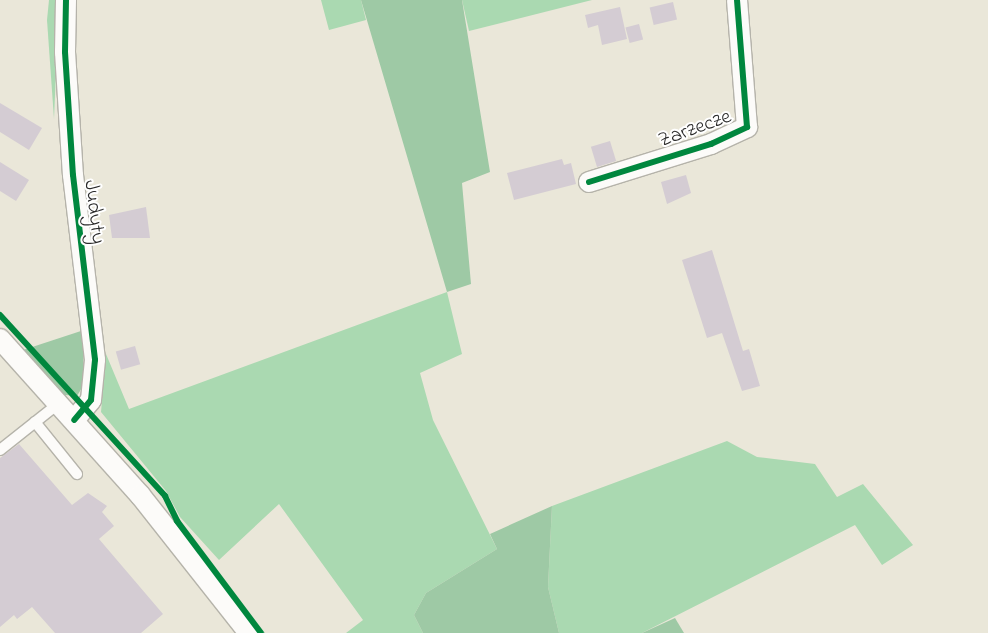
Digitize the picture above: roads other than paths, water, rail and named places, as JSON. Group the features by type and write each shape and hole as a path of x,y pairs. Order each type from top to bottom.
{"street":[{"name":"Judyty","path":"66,0 65,52 73,175 95,360 91,400 74,420"},
{"name":"Zarzecze","path":"589,182 711,144 747,127 738,0"},
{"path":"0,340 145,500 249,633"}],"lane":[{"path":"0,450 59,403"},
{"path":"35,422 77,474"}]}
